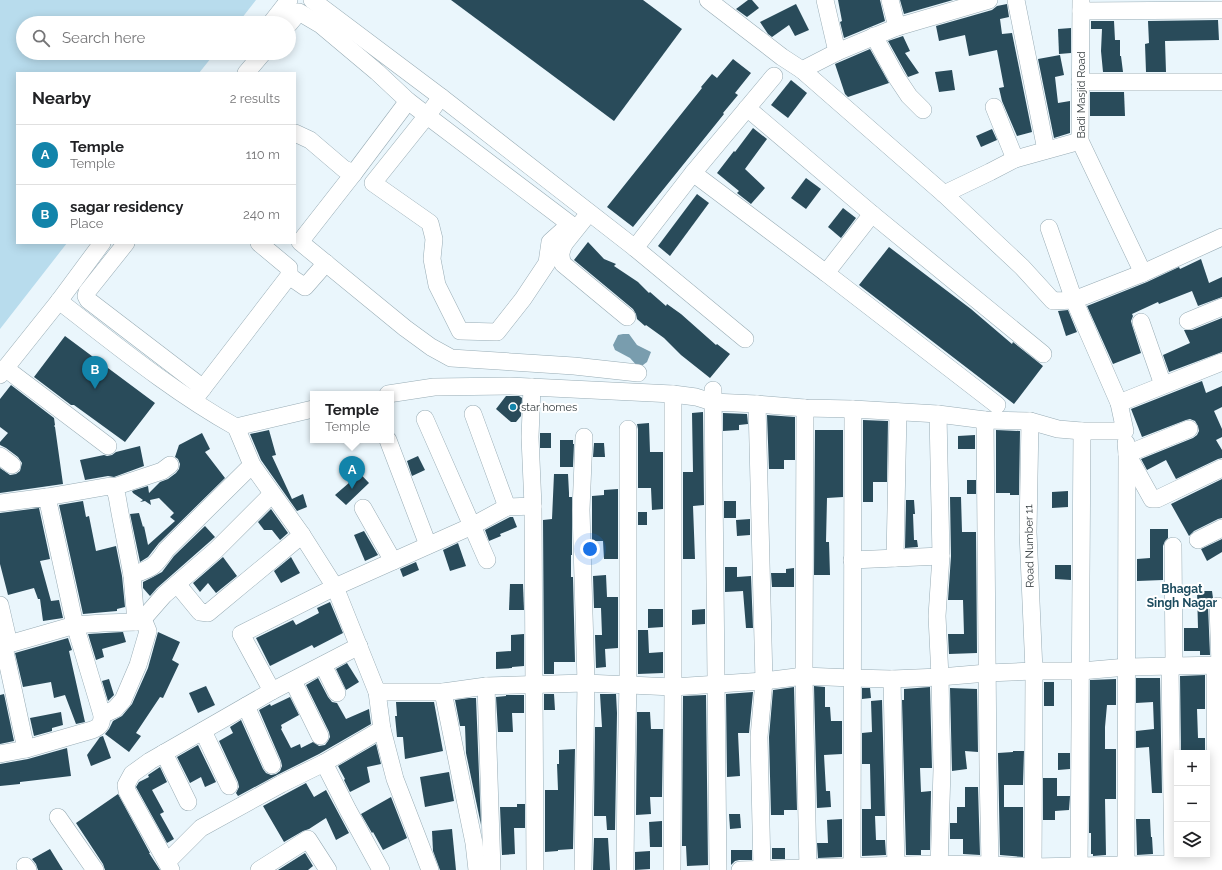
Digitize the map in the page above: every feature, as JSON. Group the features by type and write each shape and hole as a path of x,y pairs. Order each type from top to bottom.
{"street":[{"path":"276,16 289,0"},
{"path":"312,0 441,97 636,248 745,339"},
{"path":"825,0 837,52"},
{"path":"890,0 898,27"},
{"path":"802,70 837,52 898,27 960,4 989,0"},
{"path":"1016,0 1046,150"},
{"path":"716,3 782,57 802,70 944,194 1022,267 1053,301 1074,300 1143,273 1222,237"},
{"path":"1081,6 1222,10"},
{"name":"Badi Masjid Road","path":"1081,6 1080,141 1143,273"},
{"path":"296,16 299,12 321,25 408,101 427,116 570,224 550,242 548,263 523,299 497,332 460,331 437,285 432,259 434,239 430,223 373,183 427,116 441,97"},
{"path":"874,36 908,96 923,110"},
{"path":"233,72 242,60"},
{"path":"247,72 257,60"},
{"path":"636,248 693,173 774,76"},
{"path":"1080,82 1222,82"},
{"path":"408,101 354,172 297,241 405,328 431,347 451,358 574,366 638,373"},
{"path":"994,107 1015,159"},
{"path":"747,108 872,214 1043,354"},
{"path":"296,133 310,140 344,169 354,172"},
{"path":"944,194 1015,159 1080,141"},
{"path":"693,173 997,405"},
{"path":"589,212 565,243 560,258 563,264 627,317"},
{"path":"826,273 872,214"},
{"path":"1049,228 1074,300 1119,404 1127,454 1126,868"},
{"path":"101,244 3,372 108,446"},
{"path":"125,244 87,292 86,296 88,300 236,427 252,466 302,535 335,587 377,692 382,729 395,779 430,870"},
{"path":"197,394 289,276 289,268 261,244"},
{"path":"289,276 305,287 326,263"},
{"path":"59,301 120,348 197,394"},
{"path":"1188,321 1222,307"},
{"path":"1141,322 1163,386"},
{"path":"1119,404 1222,362"},
{"path":"394,393 434,387 510,386 673,394 805,408 938,414 985,420 1030,420 1058,430 1124,431"},
{"path":"532,387 530,437 533,506 535,870"},
{"path":"672,870 673,394"},
{"path":"712,397 718,870"},
{"path":"757,404 764,681 758,737 762,870"},
{"path":"805,408 804,676 808,869"},
{"path":"852,869 853,409"},
{"path":"236,427 310,410"},
{"path":"895,558 898,412"},
{"path":"473,414 507,507"},
{"path":"938,414 941,556 937,616 942,769 939,867"},
{"path":"425,418 487,560"},
{"path":"985,420 988,673 985,866"},
{"name":"Road Number 11","path":"1030,420 1028,532 1034,671 1033,868"},
{"path":"625,870 628,684 628,429"},
{"path":"1127,454 1189,429"},
{"path":"1079,868 1082,431"},
{"path":"584,437 581,510 586,683 584,870"},
{"path":"389,443 428,545"},
{"path":"1127,454 1152,499 1157,499 1222,468"},
{"path":"0,503 47,497 110,486 114,487 162,471 170,465"},
{"path":"132,575 151,568 157,563 166,550 252,466"},
{"path":"102,715 115,709 123,700 138,666 148,631 139,621 132,575 114,487"},
{"path":"4,646 75,625 139,621 164,595 216,550 272,494"},
{"path":"0,754 99,728 102,722 102,715 75,625 47,497"},
{"path":"272,692 241,634 335,587 472,526 507,507 533,506"},
{"path":"364,508 393,561"},
{"path":"1198,540 1222,528"},
{"path":"177,584 200,612 208,613 302,535"},
{"path":"1173,546 1173,867"},
{"path":"852,560 941,556"},
{"path":"0,605 4,646 26,748"},
{"path":"740,870 985,866 1033,868 1218,867 1218,606"},
{"path":"359,646 246,706 150,761 132,774 126,784 127,791 169,866 201,828 281,784 324,763 382,729"},
{"path":"322,665 337,693"},
{"path":"377,692 443,692 486,686 586,683 673,687 764,681 804,676 892,679 940,678 988,673 1081,671 1127,667 1219,665"},
{"path":"892,679 896,868"},
{"path":"293,681 320,736"},
{"path":"486,686 492,870"},
{"path":"443,692 474,843 478,870"},
{"path":"246,706 272,764"},
{"path":"203,731 229,786"},
{"path":"164,753 188,802"},
{"path":"324,763 381,870"},
{"path":"58,817 95,870"},
{"path":"259,870 308,839 328,870"}],"shaded area":[{"path":"0,0 256,0 243,16 16,16 16,60 209,60 200,72 16,72 16,244 66,244 0,329"},
{"path":"629,334 637,345 651,352 647,362 639,368 630,358 615,350 613,345 618,335"}],"building":[{"path":"451,0 643,0 682,29 614,121"},
{"path":"748,0 752,0 759,8 747,17 736,9"},
{"path":"838,0 880,0 885,21 844,38 840,22 842,21"},
{"path":"900,0 953,0 904,14"},
{"path":"796,4 809,30 795,36 789,25 772,37 768,34 760,22"},
{"path":"1007,4 1009,17 1000,19 1002,34 1012,33 1032,132 1017,136 1002,101 999,88 1004,87 997,50 969,56 965,35 939,41 936,26 992,10 997,6"},
{"path":"1218,20 1219,40 1165,41 1166,72 1146,72 1145,44 1149,43 1148,21"},
{"path":"1091,21 1114,21 1115,40 1120,40 1120,56 1123,72 1103,72 1101,51 1102,29 1091,29"},
{"path":"1071,28 1071,53 1059,54 1058,29"},
{"path":"903,36 910,51 905,53 919,73 908,77 888,41"},
{"path":"870,49 889,83 848,97 845,94 835,64"},
{"path":"1060,55 1064,75 1055,77 1058,103 1070,101 1070,133 1054,138 1038,59"},
{"path":"733,59 751,73 735,93 738,95 633,227 607,207 712,74 717,78"},
{"path":"952,70 955,90 939,92 935,72"},
{"path":"791,80 807,93 788,118 771,105"},
{"path":"1090,92 1124,92 1125,116 1090,116"},
{"path":"753,128 767,139 745,169 765,188 751,204 737,193 739,191 717,173"},
{"path":"992,129 997,140 981,147 976,136"},
{"path":"806,178 821,189 806,209 791,198"},
{"path":"697,194 709,203 670,256 658,246"},
{"path":"843,208 856,218 841,238 828,227"},
{"path":"588,242 604,259 616,264 614,266 638,282 666,306 667,304 681,314 716,345 717,344 730,354 710,378 681,355 664,338 646,325 645,326 637,319 633,309 574,260"},
{"path":"889,247 971,309 1012,344 1013,342 1043,366 1014,404 859,285"},
{"path":"1201,259 1209,283 1222,277 1222,297 1198,306 1192,291 1159,304 1158,302 1132,314 1133,316 1131,321 1141,353 1113,364 1087,306 1147,282 1179,267 1180,269"},
{"path":"1068,310 1077,332 1066,336 1058,311"},
{"path":"1222,318 1222,352 1169,372 1163,355 1190,343 1184,330 1192,330"},
{"path":"65,336 155,403 125,442 74,405 71,405 34,377"},
{"path":"1202,381 1206,393 1222,386 1222,407 1214,411 1222,429 1222,437 1216,440 1222,450 1222,458 1176,479 1166,460 1147,470 1141,459 1193,438 1199,431 1198,426 1195,421 1190,419 1142,437 1131,409"},
{"path":"11,385 54,418 63,484 0,493 0,468 10,475 16,474 20,471 22,463 18,457 0,445 0,442 8,433 0,427 0,399"},
{"name":"star homes","path":"506,396 519,396 522,398 521,416 516,422 511,422 496,409"},
{"path":"703,412 704,505 693,506 695,559 683,559 683,472 693,472 692,413"},
{"path":"723,413 747,414 748,424 739,425 739,430 723,431"},
{"path":"767,415 795,417 795,460 784,460 784,469 769,469"},
{"path":"863,420 888,421 887,482 873,482 873,502 863,502"},
{"path":"649,423 650,452 663,452 663,509 652,510 651,488 638,488 637,424"},
{"path":"269,430 276,455 272,456 292,499 303,494 307,507 297,511 261,460 250,434"},
{"path":"815,430 843,430 843,497 827,498 826,542 829,542 830,575 814,575"},
{"path":"996,430 1020,431 1019,495 1010,495 1010,493 996,493"},
{"path":"202,433 210,449 205,452 225,478 159,543 148,557 140,562 130,514 139,513 143,527 144,526 148,545 175,521 170,517 174,513 159,498 150,500 151,505 145,501 140,502 143,500 132,491 148,486 149,493 160,482 168,479 176,473 180,464 178,459 175,457 179,445"},
{"path":"540,433 551,433 551,448 540,448"},
{"path":"975,435 975,449 958,449 958,436"},
{"path":"560,440 573,440 573,467 560,467"},
{"path":"594,443 604,443 605,457 593,457"},
{"path":"140,446 144,466 114,477 108,476 85,480 80,460 104,455 112,455 116,452"},
{"path":"418,456 425,470 412,476 407,461"},
{"path":"350,463 369,483 346,505 335,495 350,482 340,472"},
{"path":"554,474 568,474 569,497 572,497 571,577 573,577 575,662 554,662 554,674 544,674 543,520 552,519"},
{"path":"1222,479 1222,518 1194,531 1189,536 1171,504"},
{"path":"967,480 976,480 976,494 967,494"},
{"path":"618,489 618,559 604,559 603,541 592,541 592,496 604,495 604,490"},
{"path":"1068,491 1068,507 1052,508 1052,492"},
{"path":"950,497 961,497 962,532 976,532 977,653 949,654 948,634 964,634 963,600 948,600 951,556"},
{"path":"906,500 914,500 914,540 917,540 918,547 905,548"},
{"path":"83,501 86,517 89,516 96,551 116,546 122,576 125,607 117,609 117,611 83,614 59,505"},
{"path":"724,501 736,501 736,518 724,518"},
{"path":"39,508 50,559 40,561 51,601 59,600 63,618 43,621 40,599 38,599 34,588 8,595 0,564 0,513"},
{"path":"271,509 288,533 280,540 272,530 264,530 258,522"},
{"path":"638,512 647,512 647,525 638,525"},
{"path":"510,517 513,517 517,527 500,534 501,536 489,541 485,530"},
{"path":"750,519 750,535 737,536 736,520"},
{"path":"205,526 215,537 157,588 150,596 143,588 143,582 162,572 174,556"},
{"path":"1150,529 1168,529 1168,538 1163,546 1163,580 1137,581 1137,559 1150,558"},
{"path":"364,531 378,555 365,561 354,535"},
{"path":"1222,539 1222,552 1207,561 1201,549"},
{"path":"458,543 466,566 450,571 443,550"},
{"path":"223,557 237,576 216,593 208,583 200,592 193,583"},
{"path":"291,557 300,573 281,583 274,571"},
{"path":"416,562 419,570 403,577 400,569"},
{"path":"1055,565 1071,565 1071,580 1055,579"},
{"path":"725,567 737,567 737,577 751,576 753,628 746,628 743,591 725,592"},
{"path":"794,568 794,587 772,587 771,573 786,573 786,569"},
{"path":"606,575 607,597 618,597 618,648 605,649 606,667 596,668 595,635 602,635 601,608 594,608 593,576"},
{"path":"510,584 523,584 524,610 509,610"},
{"path":"1197,591 1212,591 1213,598 1209,601 1208,606 1210,655 1200,655 1200,651 1184,651 1184,628 1198,628"},
{"path":"330,602 343,633 314,648 312,645 270,666 256,638 293,620 296,625 319,613 317,608"},
{"path":"648,609 663,609 663,627 648,628"},
{"path":"705,609 705,624 692,625 692,610"},
{"path":"638,630 648,630 649,653 663,652 663,673 638,674"},
{"path":"123,632 126,642 102,649 104,657 96,660 88,634"},
{"path":"158,632 180,642 172,660 179,664 163,698 160,697 136,733 141,736 129,752 105,734 113,721 122,716 132,704 148,668"},
{"path":"524,634 524,666 496,669 496,652 511,651 511,635"},
{"path":"68,638 72,650 69,651 85,722 76,724 65,695 54,698 51,682 23,687 15,653"},
{"path":"347,663 359,682 346,690 336,669"},
{"path":"1205,675 1205,709 1197,709 1198,738 1205,738 1205,750 1181,750 1180,676"},
{"path":"318,678 328,697 332,702 337,703 346,719 369,709 371,724 319,754 238,796 236,793 239,787 238,782 219,741 233,733 230,727 241,720 263,769 266,773 271,775 276,774 280,771 282,766 281,761 259,710 270,704 271,706 290,697 299,715 281,725 281,729 291,748 300,744 301,748 313,742 319,746 325,745 330,737 329,732 306,685"},
{"path":"1136,678 1160,678 1162,793 1152,793 1149,747 1136,748 1136,731 1154,729 1153,702 1136,703"},
{"path":"109,679 114,695 108,701 102,681"},
{"path":"1116,679 1116,705 1107,705 1105,749 1116,749 1116,799 1105,799 1106,855 1093,856 1093,854 1091,854 1091,833 1089,833 1090,680"},
{"path":"1044,682 1054,682 1054,706 1044,706"},
{"path":"206,686 215,705 198,713 189,693"},
{"path":"814,686 825,687 825,707 830,707 831,721 842,721 842,754 824,755 826,791 830,791 831,807 817,808"},
{"path":"794,687 797,810 784,810 784,815 771,815 769,737 773,690"},
{"path":"930,687 932,768 920,768 921,792 931,791 930,850 921,850 921,855 906,855 902,700 904,700 904,689"},
{"path":"862,688 870,688 871,698 862,699"},
{"path":"950,688 977,689 978,752 965,751 967,769 952,771"},
{"path":"753,692 749,733 738,733 740,776 727,777 726,694"},
{"path":"4,694 14,741 0,744 0,695"},
{"path":"544,694 554,694 555,710 544,710"},
{"path":"600,694 616,694 615,830 607,830 606,816 594,816 595,727 602,727"},
{"path":"506,695 524,695 524,713 512,713 513,732 498,732 496,697"},
{"path":"706,695 708,865 687,866 686,846 682,846 683,696"},
{"path":"476,698 481,825 466,753 465,726 460,726 455,700"},
{"path":"882,700 885,816 875,816 876,840 885,840 886,855 862,856 862,809 871,809 870,764 862,764 862,733 872,732 871,701"},
{"path":"396,702 434,702 443,751 405,759 403,737 397,737 395,716 397,716"},
{"path":"61,712 63,725 52,728 52,731 34,736 30,718"},
{"path":"637,712 650,712 651,729 663,729 662,797 650,797 651,814 636,815"},
{"path":"103,736 111,758 91,766 87,755 100,737"},
{"path":"376,744 381,764 367,767 370,782 350,792 338,766"},
{"path":"198,745 216,782 205,787 201,777 190,783 177,757"},
{"path":"67,748 71,776 0,786 0,764 28,759"},
{"path":"575,749 573,849 545,852 545,790 558,790 557,764 559,764 559,750"},
{"path":"1024,751 1023,785 1004,785 1004,807 1023,807 1023,857 1000,855 998,753"},
{"path":"1058,753 1070,753 1070,769 1058,770"},
{"path":"160,767 167,782 152,790 164,812 160,814 174,839 167,843 136,787 139,782 149,777 148,775"},
{"path":"449,772 454,801 425,807 420,777"},
{"path":"1043,778 1057,778 1057,796 1070,796 1069,810 1055,811 1055,820 1043,820"},
{"path":"306,783 314,797 326,790 349,833 336,840 326,818 284,842 263,806"},
{"path":"965,787 978,787 980,855 963,854 963,839 950,839 950,823 957,823 957,807 965,807"},
{"path":"118,794 149,853 160,870 105,870 103,864 76,823"},
{"path":"391,797 407,838 383,850 361,814"},
{"path":"517,804 525,804 525,828 514,828 515,854 502,855 500,807 517,807"},
{"path":"729,814 740,814 741,828 730,829"},
{"path":"842,819 842,857 818,858 817,843 828,843 827,820"},
{"path":"1136,819 1150,819 1153,854 1137,855"},
{"path":"662,821 662,847 650,847 649,822"},
{"path":"452,829 456,870 440,870 433,851 432,831"},
{"path":"594,838 608,838 610,870 593,870"},
{"path":"772,848 785,848 785,859 772,859"},
{"path":"50,849 63,870 38,870 32,859"},
{"path":"731,850 752,850 752,860 739,860 735,861 731,865"},
{"path":"650,851 650,869 635,870 635,852"},
{"path":"305,853 313,866 308,870 278,870"}],"place":[{"name":"sagar residency","path":"95,389"},
{"name":"star homes","path":"513,407"},
{"name":"Temple","path":"352,489"}],"district":[{"name":"Bhagat Singh Nagar","path":"1182,596"}]}
